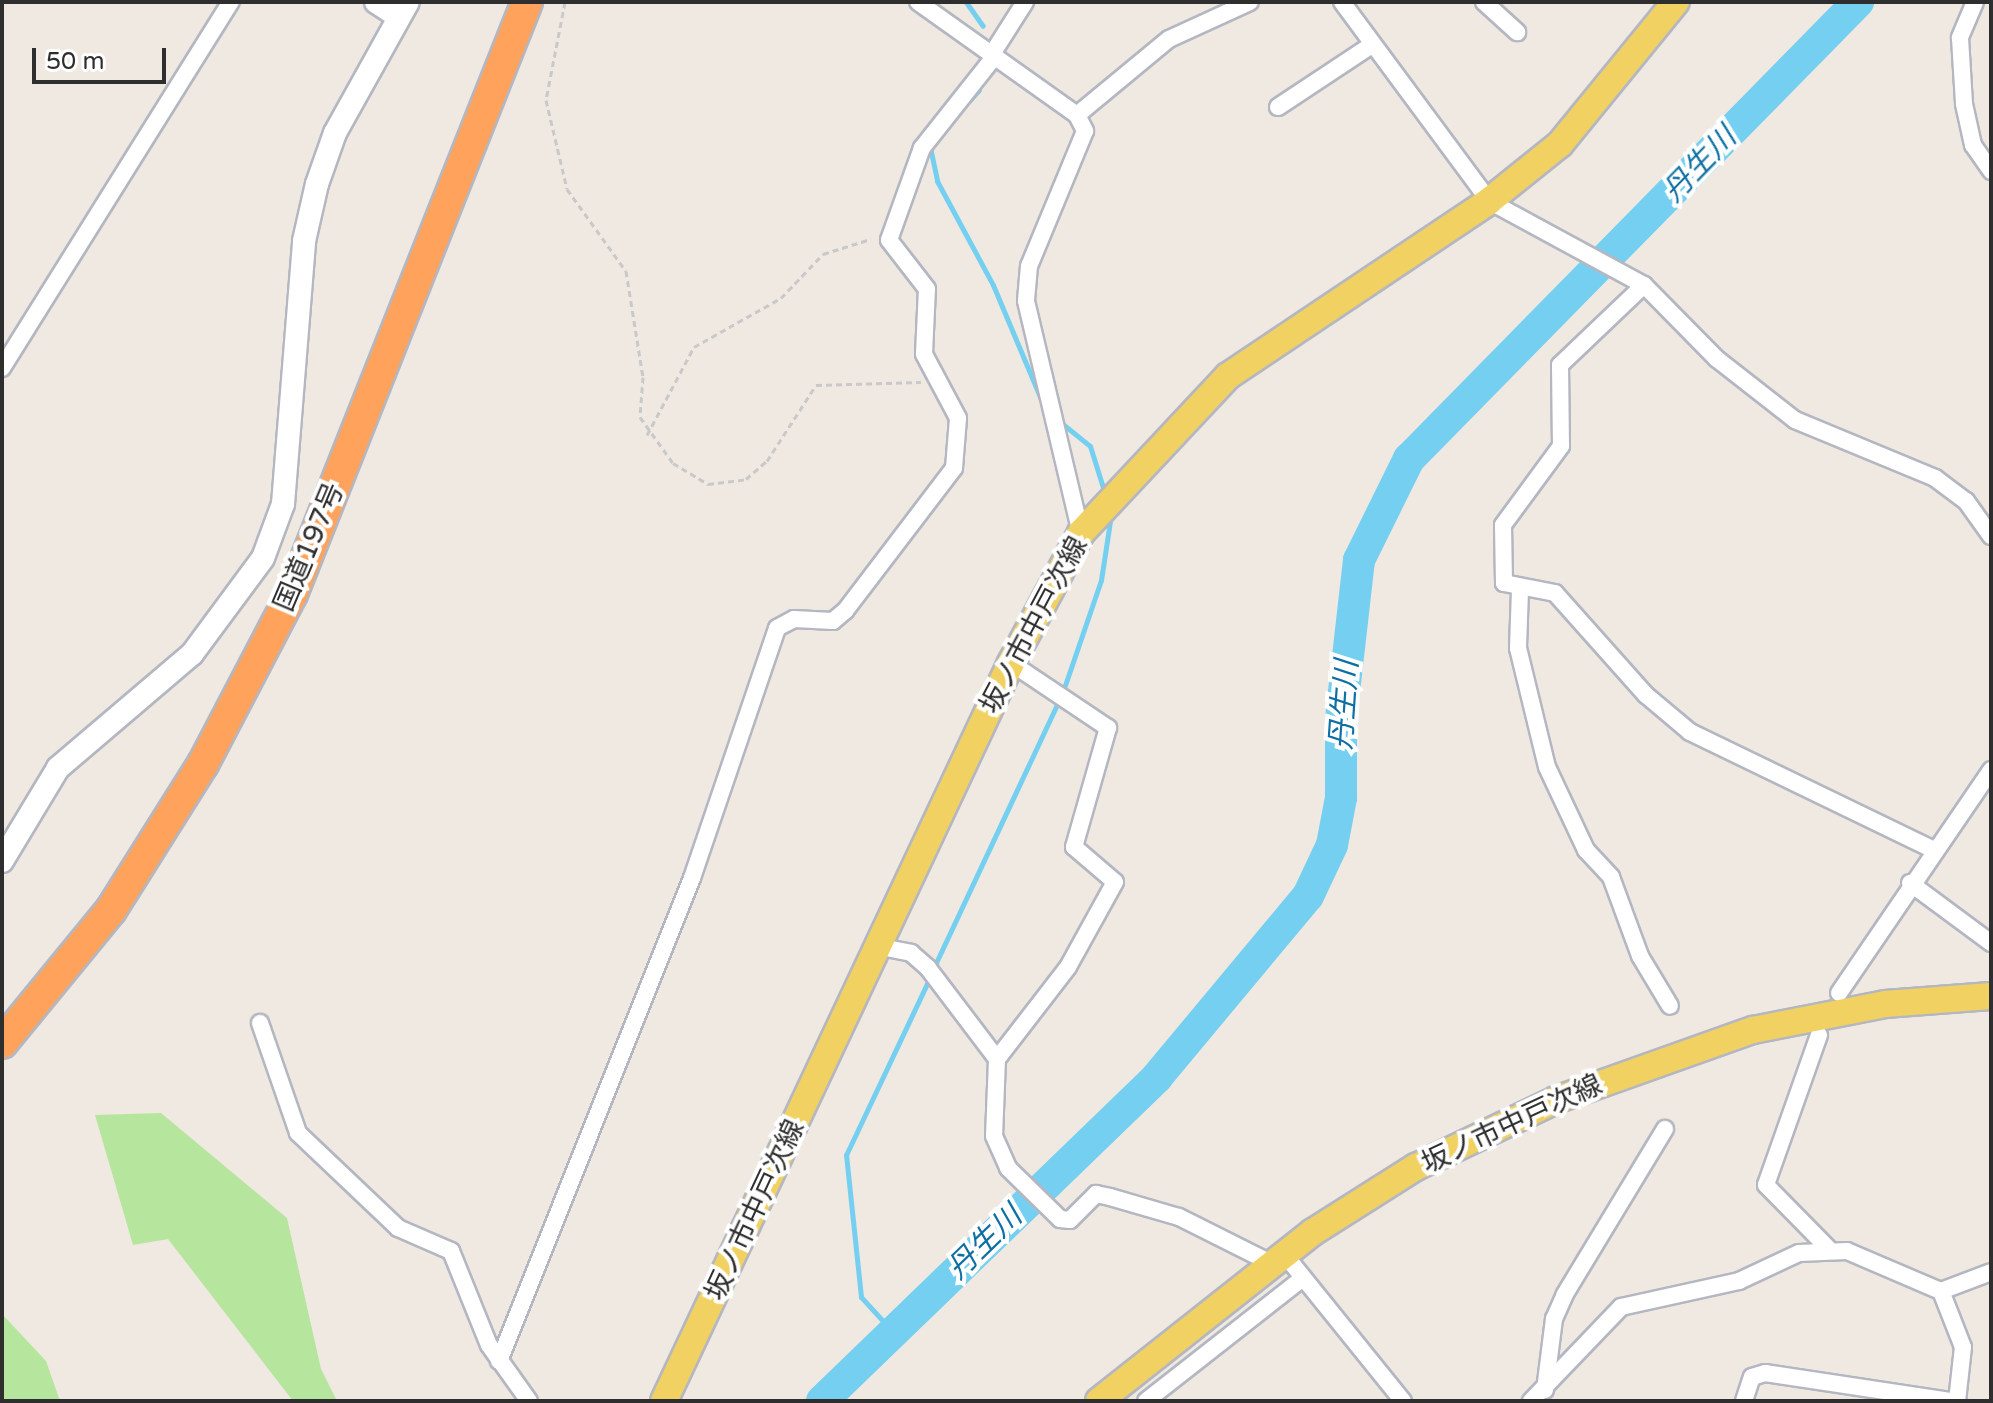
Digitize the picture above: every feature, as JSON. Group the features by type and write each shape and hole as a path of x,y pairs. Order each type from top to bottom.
{"highway":[{"name":"国道197号","path":"2,1043 111,910 203,764 292,594 527,2"}],"main road":[{"name":"坂ノ市中戸次線","path":"664,1401 881,947 1011,663 1081,533 1127,479 1228,376 1489,201 1560,144 1676,2"},
{"name":"坂ノ市中戸次線","path":"1099,1401 1279,1259 1416,1167 1650,1063 1832,1012 1991,996"}],"street":[{"path":"2,368 231,2"},
{"path":"2,861 58,768 192,654 263,558 283,504 304,241 317,184 335,133 404,10 376,2"},
{"path":"918,2 1077,115 1085,131 1077,160 1029,266 1027,290 1081,533"},
{"path":"499,1361 692,878 777,628 794,619 833,621 938,496 961,442 943,390 924,354 927,289 889,240 922,148 994,55 1025,2"},
{"path":"1077,115 1169,39 1250,2"},
{"path":"1342,2 1370,46 1489,201 1641,283 1770,403 1935,478 1966,501 1991,536"},
{"path":"1484,2 1517,32"},
{"path":"1975,2 1960,38 1964,104 1973,145 1991,171"},
{"path":"1278,107 1370,46"},
{"path":"1641,283 1560,365 1561,446 1503,525 1498,545 1504,583 1520,590 1555,593 1646,695 1690,732 1934,850"},
{"path":"1520,590 1518,648 1547,767 1586,850 1611,877 1640,956 1670,1006"},
{"path":"1011,663 1108,728 1074,847 1115,882 1068,967 997,1059 994,1136 1008,1168 1060,1219 1070,1220 1096,1194 1179,1217 1279,1259 1303,1278 1403,1401"},
{"path":"1839,993 1910,883 1991,770"},
{"path":"1910,883 1991,943"},
{"path":"881,947 911,953 928,968 997,1059"},
{"path":"260,1023 298,1133 398,1228 451,1251 499,1361 529,1401"},
{"path":"1819,1035 1766,1185 1828,1248 1941,1291 1991,1272"},
{"path":"1545,1390 1554,1319 1565,1294 1665,1129"},
{"path":"1531,1401 1545,1390 1594,1328 1621,1307 1739,1281 1799,1253 1828,1248"},
{"path":"1146,1401 1303,1278"},
{"path":"1941,1291 1963,1347 1957,1401"},
{"path":"1744,1401 1752,1377 1765,1373 1950,1401"}],"path":[{"path":"565,2 546,100 567,189 626,271 647,435 690,476 726,484 767,461 816,385 921,382 943,390"},
{"path":"647,435 694,347 781,298 823,254 861,239 889,240"}],"green space":[{"path":"161,1113 287,1218 321,1369 337,1401 293,1401 168,1239 133,1245 95,1115"},
{"path":"2,1314 46,1361 60,1401 2,1401"}],"waterway":[{"path":"966,2 983,26"},
{"name":"丹生川","path":"822,1401 1157,1077 1308,896 1332,845 1341,798 1341,718 1359,560 1409,459 1858,2"},
{"path":"969,101 979,90"},
{"path":"930,147 937,181 993,285 1045,409"},
{"path":"1059,421 1090,446 1105,494"},
{"path":"934,967 1062,694 1101,580 1111,515"},
{"path":"894,1333 861,1297 846,1155 930,977"}]}
